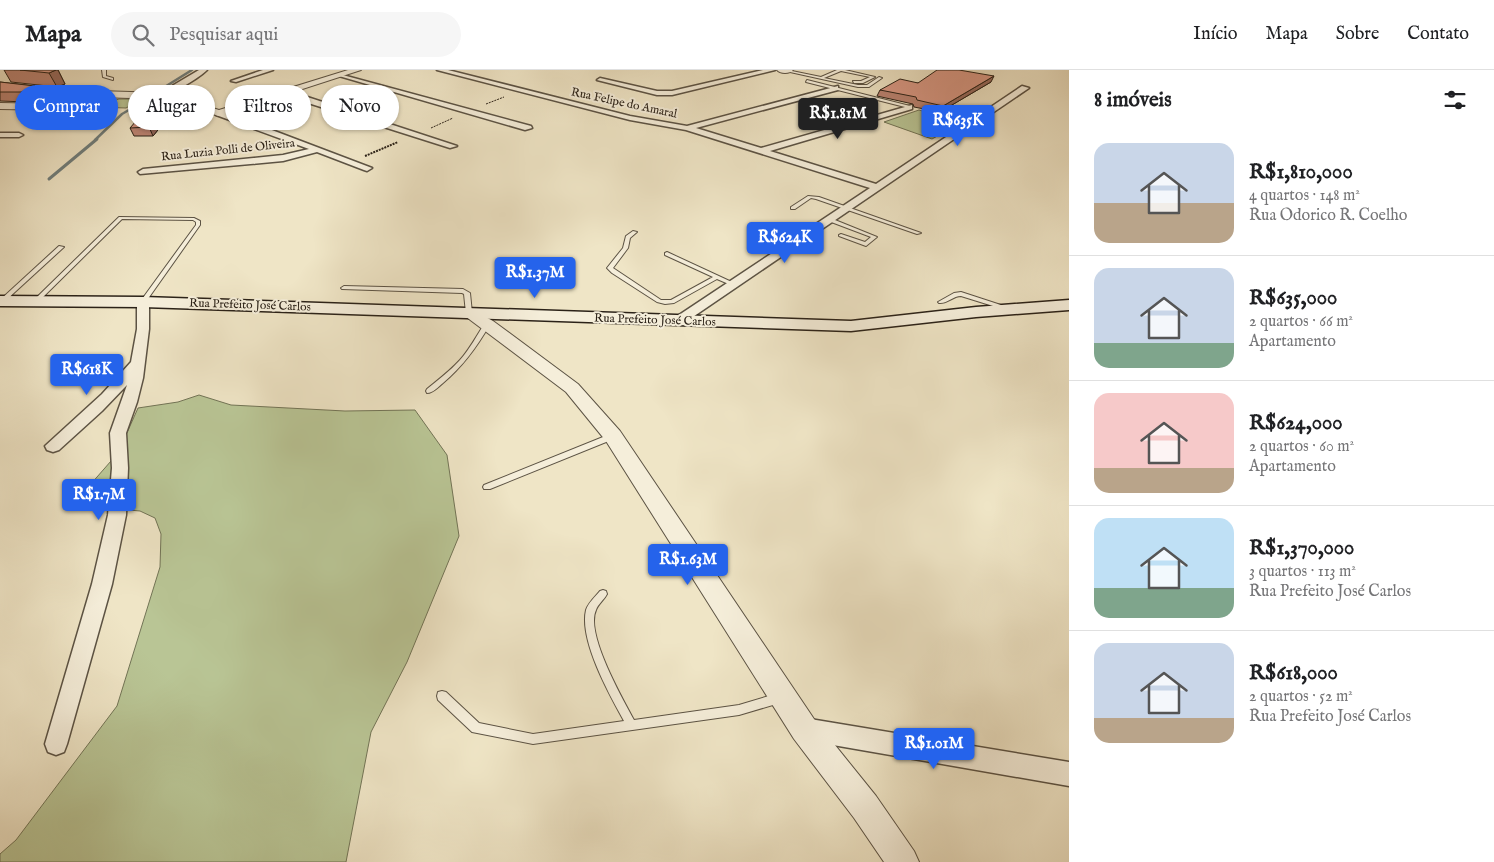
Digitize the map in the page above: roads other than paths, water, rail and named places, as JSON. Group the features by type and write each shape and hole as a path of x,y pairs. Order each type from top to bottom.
{"main road":[{"name":"Rua Prefeito José Carlos","path":"1,301 143,302 478,318 680,320 851,326 1010,309 1069,305"}],"street":[{"path":"180,85 204,70"},
{"path":"234,81 270,70"},
{"path":"311,85 357,70"},
{"name":"Rua Felipe do Amaral","path":"440,70 630,118 687,128 876,187"},
{"path":"600,80 658,93 672,93 772,70"},
{"path":"782,70 789,70"},
{"path":"238,72 250,76"},
{"path":"342,75 528,128"},
{"path":"0,86 15,88"},
{"path":"687,128 835,88"},
{"path":"680,320 1025,88"},
{"path":"311,101 453,146"},
{"path":"0,106 15,106"},
{"path":"761,151 909,107"},
{"path":"219,113 225,111"},
{"path":"215,112 367,168"},
{"path":"0,135 18,136"},
{"name":"Rua Luzia Polli de Oliveira","path":"142,172 283,158 316,150"},
{"path":"56,744 87,638 117,514 120,468 118,433 130,402 139,361 143,302"},
{"path":"478,318 572,388 613,436 804,729 865,807 903,862"},
{"path":"53,446 110,394 139,361"},
{"path":"804,729 1069,774"}],"lane":[{"path":"104,70 104,76 112,79"},
{"path":"782,70 866,86 880,78"},
{"path":"821,78 840,70 880,78"},
{"path":"856,70 878,75 880,78"},
{"path":"834,72 866,80"},
{"path":"827,76 854,82 873,77"},
{"path":"806,81 909,107"},
{"path":"793,208 810,197 919,233"},
{"path":"36,300 121,218 194,219 198,222 198,225 143,302"},
{"path":"828,219 875,237 866,244 841,235"},
{"path":"635,232 628,237 625,248 610,268 659,301 672,302 717,277"},
{"path":"1,301 61,247"},
{"path":"667,254 733,284"},
{"path":"344,288 463,291 467,293 478,318 467,359 456,370 428,391"},
{"path":"941,302 956,294 962,294 1010,309"},
{"path":"487,487 613,436"},
{"path":"603,594 591,610 591,629 594,645 615,696 632,726"},
{"path":"442,696 476,728 533,739 739,710 783,697"}],"waterway":[{"path":"168,85 192,70"},
{"path":"95,140 128,110"},
{"path":"49,179 97,139"}]}
